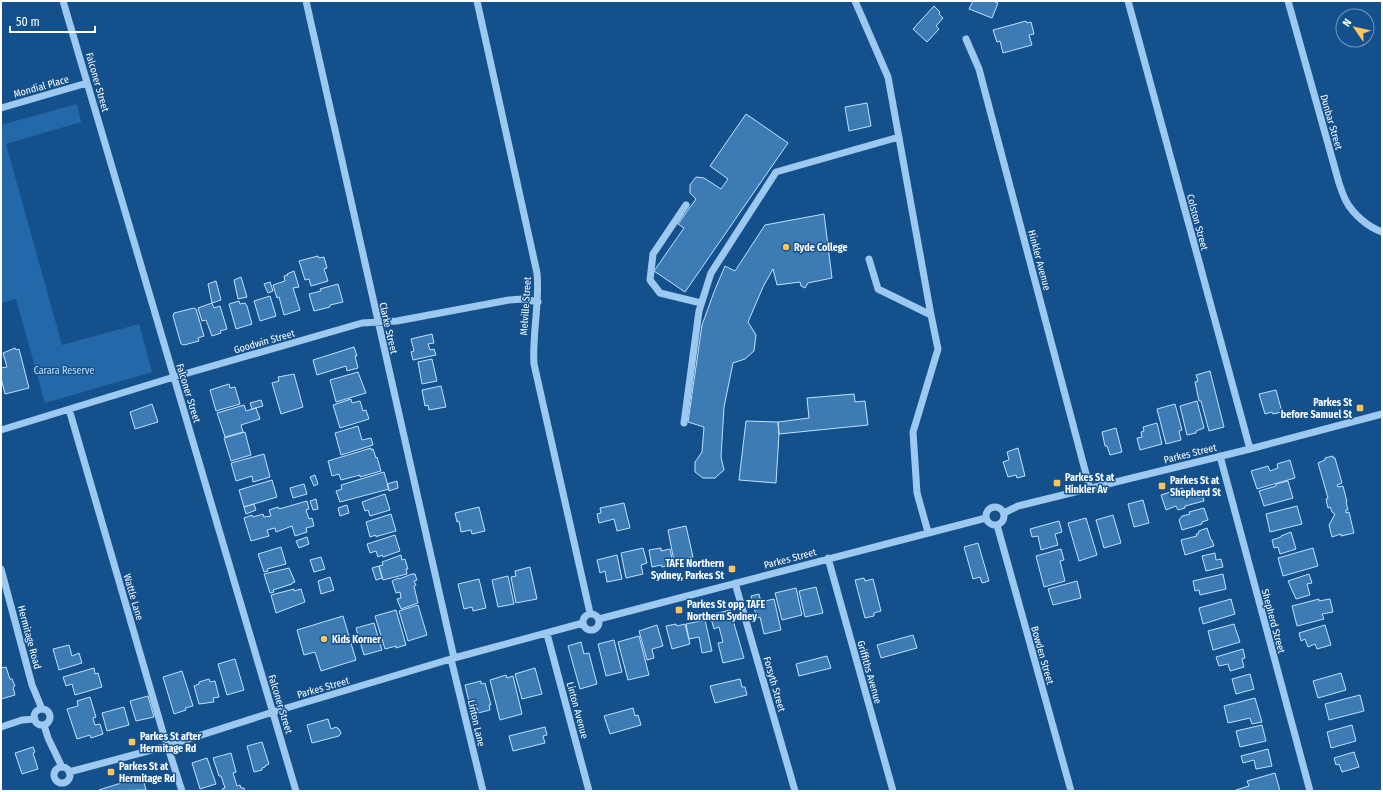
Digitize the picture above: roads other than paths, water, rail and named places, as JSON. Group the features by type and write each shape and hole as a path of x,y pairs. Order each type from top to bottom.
{"street":[{"name":"Falconer Street","path":"63,1 296,791"},
{"name":"Clarke Street","path":"306,1 453,659"},
{"name":"Melville Street","path":"478,1 537,273 539,287 534,334 534,364 590,613"},
{"path":"855,1 888,77 938,349 913,432 917,493 928,532"},
{"name":"Colston Street","path":"1128,1 1250,449"},
{"name":"Dunbar Street","path":"1288,1 1339,183 1346,201 1355,214 1382,232"},
{"name":"Hinkler Avenue","path":"966,39 979,69 1090,488"},
{"name":"Mondial Place","path":"1,108 88,83"},
{"path":"684,422 698,311 711,273 776,172 899,137"},
{"path":"686,205 653,254 650,280 660,293 701,303"},
{"path":"869,259 878,289 931,315"},
{"name":"Goodwin Street","path":"1,430 174,377 356,324 397,321 508,300 523,299 538,302"},
{"name":"Wattle Lane","path":"69,409 167,746 182,791"},
{"name":"Parkes Street","path":"1004,513 1018,506 1250,449 1382,414"},
{"name":"Shepherd Street","path":"1220,456 1310,791"},
{"path":"992,507 1000,508 1004,513 1004,519 997,525 988,523 986,518 986,512 992,507"},
{"name":"Parkes Street","path":"599,619 986,518"},
{"name":"Bowden Street","path":"997,525 1071,791"},
{"name":"Griffiths Avenue","path":"828,558 893,791"},
{"name":"Hermitage Road","path":"1,568 32,685 42,709"},
{"name":"Forsyth Street","path":"735,583 795,791"},
{"path":"590,613 597,615 599,619 598,627 593,630 588,629 583,623 584,618 590,613"},
{"name":"Parkes Street","path":"69,772 167,746 273,712 453,659 583,623"},
{"name":"Linton Avenue","path":"547,634 589,791"},
{"name":"Linton Lane","path":"453,659 483,791"},
{"path":"42,709 47,711 50,715 50,721 44,725 39,724 35,719 36,712 42,709"},
{"path":"1,727 22,720 35,719"},
{"path":"44,725 48,738 62,767 69,772 68,780 64,783"},
{"path":"62,767 59,767 55,771 54,776 56,781 64,783"},
{"path":"64,783 67,791"}],"place":[{"name":"Ryde College","path":"786,247"},
{"name":"Parkes St before Samuel St","path":"1360,408"},
{"name":"Parkes St at Hinkler Av","path":"1057,483"},
{"name":"Parkes St at Shepherd St","path":"1162,486"},
{"name":"TAFE Northern Sydney, Parkes St","path":"732,569"},
{"name":"Parkes St opp TAFE Northern Sydney","path":"679,610"},
{"name":"Kids Korner","path":"324,639"},
{"name":"Parkes St after Hermitage Rd","path":"132,742"},
{"name":"Parkes St at Hermitage Rd","path":"111,772"}],"park label":[{"name":"Carara Reserve","path":"64,370"}]}
